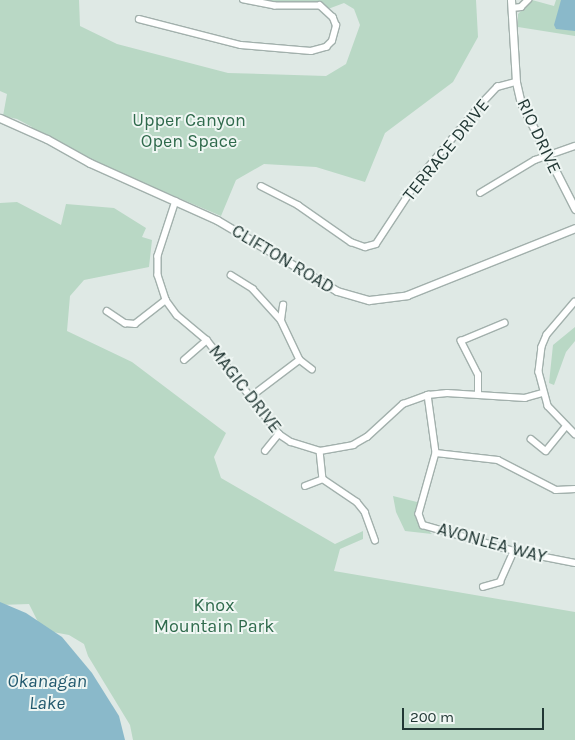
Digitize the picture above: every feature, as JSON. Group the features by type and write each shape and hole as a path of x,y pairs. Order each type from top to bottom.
{"street":[{"path":"139,19 241,45 311,51 326,47 332,41 336,26 333,18 320,6 275,6 244,0"},
{"name":"RIO DRIVE","path":"511,0 516,82 526,117 575,209"},
{"path":"512,8 521,7 528,0"},
{"name":"TERRACE DRIVE","path":"261,186 298,205 351,242 365,247 376,244 420,176 483,102 497,87 516,82"},
{"name":"CLIFTON ROAD","path":"0,118 217,220 337,291 369,300 407,295 575,228"},
{"path":"480,193 546,155 575,146"},
{"name":"MAGIC DRIVE","path":"176,202 158,256 158,275 166,300 177,315 206,340 279,434 301,447 320,451 353,446 367,437 403,404 428,395 478,394 525,398 542,393"},
{"path":"231,275 253,289 281,320 300,360 312,368"},
{"path":"107,312 125,323 134,324 166,300"},
{"path":"575,302 556,322 542,347 539,372 542,393 548,406 575,434"},
{"path":"281,320 283,305"},
{"path":"478,394 478,375 461,341 504,323"},
{"path":"184,360 206,340"},
{"path":"250,398 300,360"},
{"name":"AVONLEA WAY","path":"428,395 436,453 419,514 423,525 514,552 575,563"},
{"path":"531,439 546,451 566,426"},
{"path":"265,451 279,434"},
{"path":"320,451 323,479 357,502 365,512 375,540"},
{"path":"436,453 498,460 556,490 575,489"},
{"path":"306,486 323,479"},
{"path":"483,587 500,582 514,552"}],"green space":[{"name":"Upper Canyon Open Space","path":"0,0 79,0 80,26 117,44 228,73 326,76 346,64 360,25 354,9 344,3 328,9 320,5 275,5 247,0 476,0 478,37 453,82 385,133 365,182 316,167 264,164 236,180 221,216 92,161 31,131 32,127 17,119 3,116 7,94 0,91"},
{"path":"532,0 554,6 556,0 575,0 575,36 518,27 518,14"},
{"name":"Knox Mountain Park","path":"17,202 61,225 66,204 114,208 146,228 142,237 152,240 149,267 84,280 70,296 67,331 132,362 226,433 214,457 221,478 335,544 363,531 363,539 340,549 334,571 575,612 575,740 133,740 130,725 88,656 84,644 69,635 42,630 29,604 0,605 0,203"},
{"path":"575,327 575,341 566,352 554,385 549,383 553,345"},
{"path":"393,496 421,503 419,522 432,534 405,531 396,512"}],"water":[{"path":"561,0 575,0 575,31 556,29 554,25"},
{"name":"Okanagan Lake","path":"0,602 26,613 62,637 92,673 119,716 125,740 0,740"}]}
